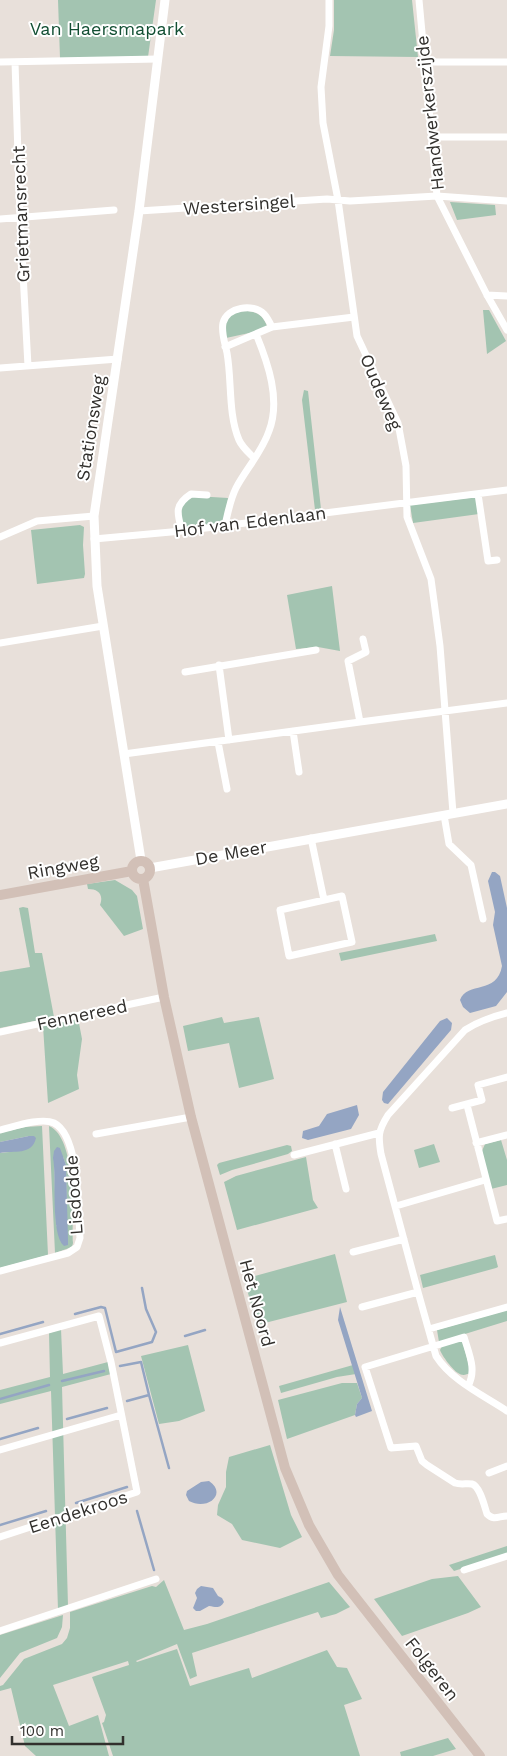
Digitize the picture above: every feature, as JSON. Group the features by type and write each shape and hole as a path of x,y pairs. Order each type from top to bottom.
{"main road":[{"path":"141,860 147,862 150,868 150,873 143,879 138,879 132,871 134,863 141,860"},
{"name":"Ringweg","path":"0,895 132,871"},
{"path":"143,879 164,997"},
{"name":"Het Noord","path":"164,997 190,1117 285,1468 317,1540 338,1575 358,1602"},
{"name":"Folgeren","path":"358,1602 403,1656 480,1756"}],"street":[{"name":"Stationsweg","path":"141,860 96,578 94,516 139,211 165,0"},
{"name":"Oudeweg","path":"329,0 329,26 321,99 323,123 338,200 357,336 398,423 406,466 408,516 431,579 440,646 445,711 448,814"},
{"name":"Handwerkerszijde","path":"418,0 437,196 487,295 507,330"},
{"path":"0,62 158,59"},
{"name":"Grietmansrecht","path":"15,62 20,217 28,366"},
{"path":"424,62 507,62"},
{"path":"431,137 507,137"},
{"name":"Westersingel","path":"139,211 327,199 350,201 437,196 507,201"},
{"path":"0,220 114,210"},
{"path":"487,295 507,296"},
{"path":"254,458 242,446 237,433 222,332 223,323 226,316 232,311 253,308 263,313 272,327"},
{"path":"225,347 272,327 354,318"},
{"path":"225,526 235,489 269,433 274,406 272,382 264,352 256,334"},
{"path":"0,368 118,359"},
{"name":"Hof van Edenlaan","path":"94,539 225,526 507,490"},
{"path":"182,531 178,510 181,502 191,494 207,495"},
{"path":"478,494 488,561 497,560"},
{"path":"0,537 37,521 94,516"},
{"path":"0,643 103,626"},
{"path":"360,722 348,661 366,652 364,639"},
{"path":"184,672 316,650"},
{"path":"219,665 229,740"},
{"path":"124,754 507,703"},
{"path":"293,731 299,772"},
{"path":"218,742 226,789"},
{"name":"De Meer","path":"150,868 507,804"},
{"path":"448,814 449,844 471,865 483,919"},
{"path":"312,838 324,900"},
{"path":"342,896 352,942 289,956 280,910 324,900 342,896"},
{"name":"Fennereed","path":"0,1032 164,997"},
{"path":"507,1013 482,1020 465,1030 388,1115 378,1133 381,1154 436,1356 447,1371 507,1411"},
{"path":"452,1108 482,1100 478,1085 507,1077"},
{"path":"466,1105 497,1221 507,1219"},
{"name":"Lisdodde","path":"96,1134 190,1117"},
{"name":"Lisdodde","path":"0,1130 39,1122 53,1123 59,1127 68,1140 74,1157 80,1238 77,1247 68,1253 0,1271"},
{"path":"294,1155 378,1133"},
{"path":"476,1143 507,1135"},
{"path":"334,1144 346,1189"},
{"path":"396,1206 486,1180"},
{"path":"353,1252 404,1239"},
{"path":"362,1308 418,1292"},
{"path":"429,1329 507,1307"},
{"name":"Eendekroos","path":"0,1343 99,1316 111,1362 137,1492 0,1537"},
{"path":"468,1386 473,1371 464,1337 365,1367 391,1448 416,1446 422,1461 427,1466 455,1483 460,1485 472,1484 476,1487 490,1518 507,1516"},
{"path":"0,1450 121,1415"},
{"path":"489,1473 507,1466"},
{"path":"464,1570 507,1556"},
{"path":"0,1631 156,1579"}],"green space":[{"name":"Van Haersmapark","path":"58,0 156,0 148,57 60,58"},
{"path":"334,0 412,0 418,57 330,56 334,30"},
{"path":"450,202 495,205 496,215 457,220"},
{"path":"483,310 489,310 506,341 487,354"},
{"path":"244,311 260,315 268,329 226,338 226,323 230,316"},
{"path":"304,390 308,391 321,509 315,510 302,400"},
{"path":"195,496 228,498 224,523 183,528 181,513 183,505"},
{"path":"477,497 479,514 413,523 410,505"},
{"path":"80,525 84,527 84,578 37,584 31,530"},
{"path":"332,586 340,651 318,647 296,649 287,595"},
{"path":"115,880 132,890 137,896 143,929 124,936 100,905 101,895 95,890 88,889 87,884"},
{"path":"19,908 28,908 35,953 42,953 54,1017 0,1028 0,972 30,967"},
{"path":"435,934 437,941 341,961 339,953"},
{"path":"222,1017 224,1023 259,1017 274,1079 239,1088 229,1043 188,1051 183,1026"},
{"path":"78,1018 82,1039 77,1075 79,1089 48,1103 43,1026"},
{"path":"42,1126 48,1255 0,1268 0,1153 9,1152 29,1136 0,1142 0,1133 25,1127"},
{"path":"49,1126 58,1133 69,1161 72,1197 72,1247 55,1253","holes":["63,1157 66,1165 67,1245 56,1225 54,1160"]},
{"path":"501,1140 507,1160 507,1185 491,1189 482,1151 485,1144"},
{"path":"434,1144 440,1162 419,1168 414,1150"},
{"path":"287,1145 291,1146 292,1151 288,1154 220,1175 217,1165 219,1163"},
{"path":"306,1157 313,1200 318,1208 237,1230 224,1182 236,1176"},
{"path":"335,1254 347,1302 257,1325 244,1279"},
{"path":"495,1255 498,1267 496,1268 423,1288 420,1275"},
{"path":"507,1310 507,1321 439,1342 437,1330"},
{"path":"61,1329 63,1374 108,1362 111,1374 62,1387 68,1606 58,1610 51,1391 0,1404 0,1390 50,1377 49,1333"},
{"path":"462,1340 470,1369 470,1373 464,1375 453,1369 440,1350 442,1346"},
{"path":"188,1345 205,1411 179,1421 159,1424 141,1356"},
{"path":"353,1365 356,1374 337,1377 281,1393 279,1386"},
{"path":"342,1383 357,1383 362,1398 357,1404 355,1415 287,1439 278,1400"},
{"path":"270,1445 291,1515 302,1537 280,1548 242,1540 232,1524 217,1515 218,1505 226,1487 229,1457"},
{"path":"507,1546 507,1554 454,1571 449,1565"},
{"path":"458,1576 481,1607 402,1636 374,1599 432,1579"},
{"path":"164,1580 184,1630 207,1624 329,1582 350,1607 336,1614 321,1618 318,1612 192,1653 197,1676 190,1679 177,1644 136,1661 177,1649 190,1686 249,1668 252,1678 327,1650 337,1667 347,1668 362,1699 344,1705 360,1756 113,1756 102,1723 106,1715 92,1677 129,1665 128,1661 53,1685 69,1726 98,1715 109,1756 36,1756 25,1746 11,1688 0,1691 0,1686 3,1685 24,1659 62,1644 67,1638 70,1628 70,1612 152,1586 156,1587"},
{"path":"63,1615 62,1627 57,1638 20,1653 0,1678 0,1635"},
{"path":"448,1738 456,1749 433,1756 401,1756 400,1752"}],"water":[{"path":"492,872 500,876 507,908 507,992 496,1006 470,1013 463,1007 460,1000 464,994 494,981 499,975 502,966 493,925 495,912 488,881"},
{"path":"447,1018 452,1023 451,1030 388,1104 384,1103 382,1100 383,1092 440,1021"},
{"path":"357,1105 359,1115 351,1129 308,1140 302,1138 303,1131 319,1126 327,1114"},
{"path":"29,1136 36,1138 31,1148 22,1151 0,1153 0,1142"},
{"path":"57,1147 60,1148 66,1165 68,1245 64,1246 60,1240 55,1218 53,1158"},
{"path":"340,1307 372,1411 356,1417 357,1404 362,1398 338,1320"},
{"path":"209,1481 216,1491 216,1496 213,1500 202,1504 189,1501 186,1495 187,1491 201,1482"},
{"path":"201,1586 213,1588 224,1602 221,1606 209,1606 200,1611 196,1611 193,1608 197,1598 195,1593"}],"waterway":[{"path":"75,1314 101,1307 105,1308 116,1352 152,1342 156,1332 146,1309 142,1288"},
{"path":"0,1334 43,1322"},
{"path":"185,1336 205,1330"},
{"path":"120,1366 141,1362 149,1395 127,1401"},
{"path":"62,1381 104,1371"},
{"path":"0,1399 49,1385"},
{"path":"149,1395 169,1468"},
{"path":"67,1419 107,1408"},
{"path":"0,1439 38,1428"},
{"path":"76,1503 127,1487"},
{"path":"0,1525 46,1511"},
{"path":"137,1511 154,1570"}]}
